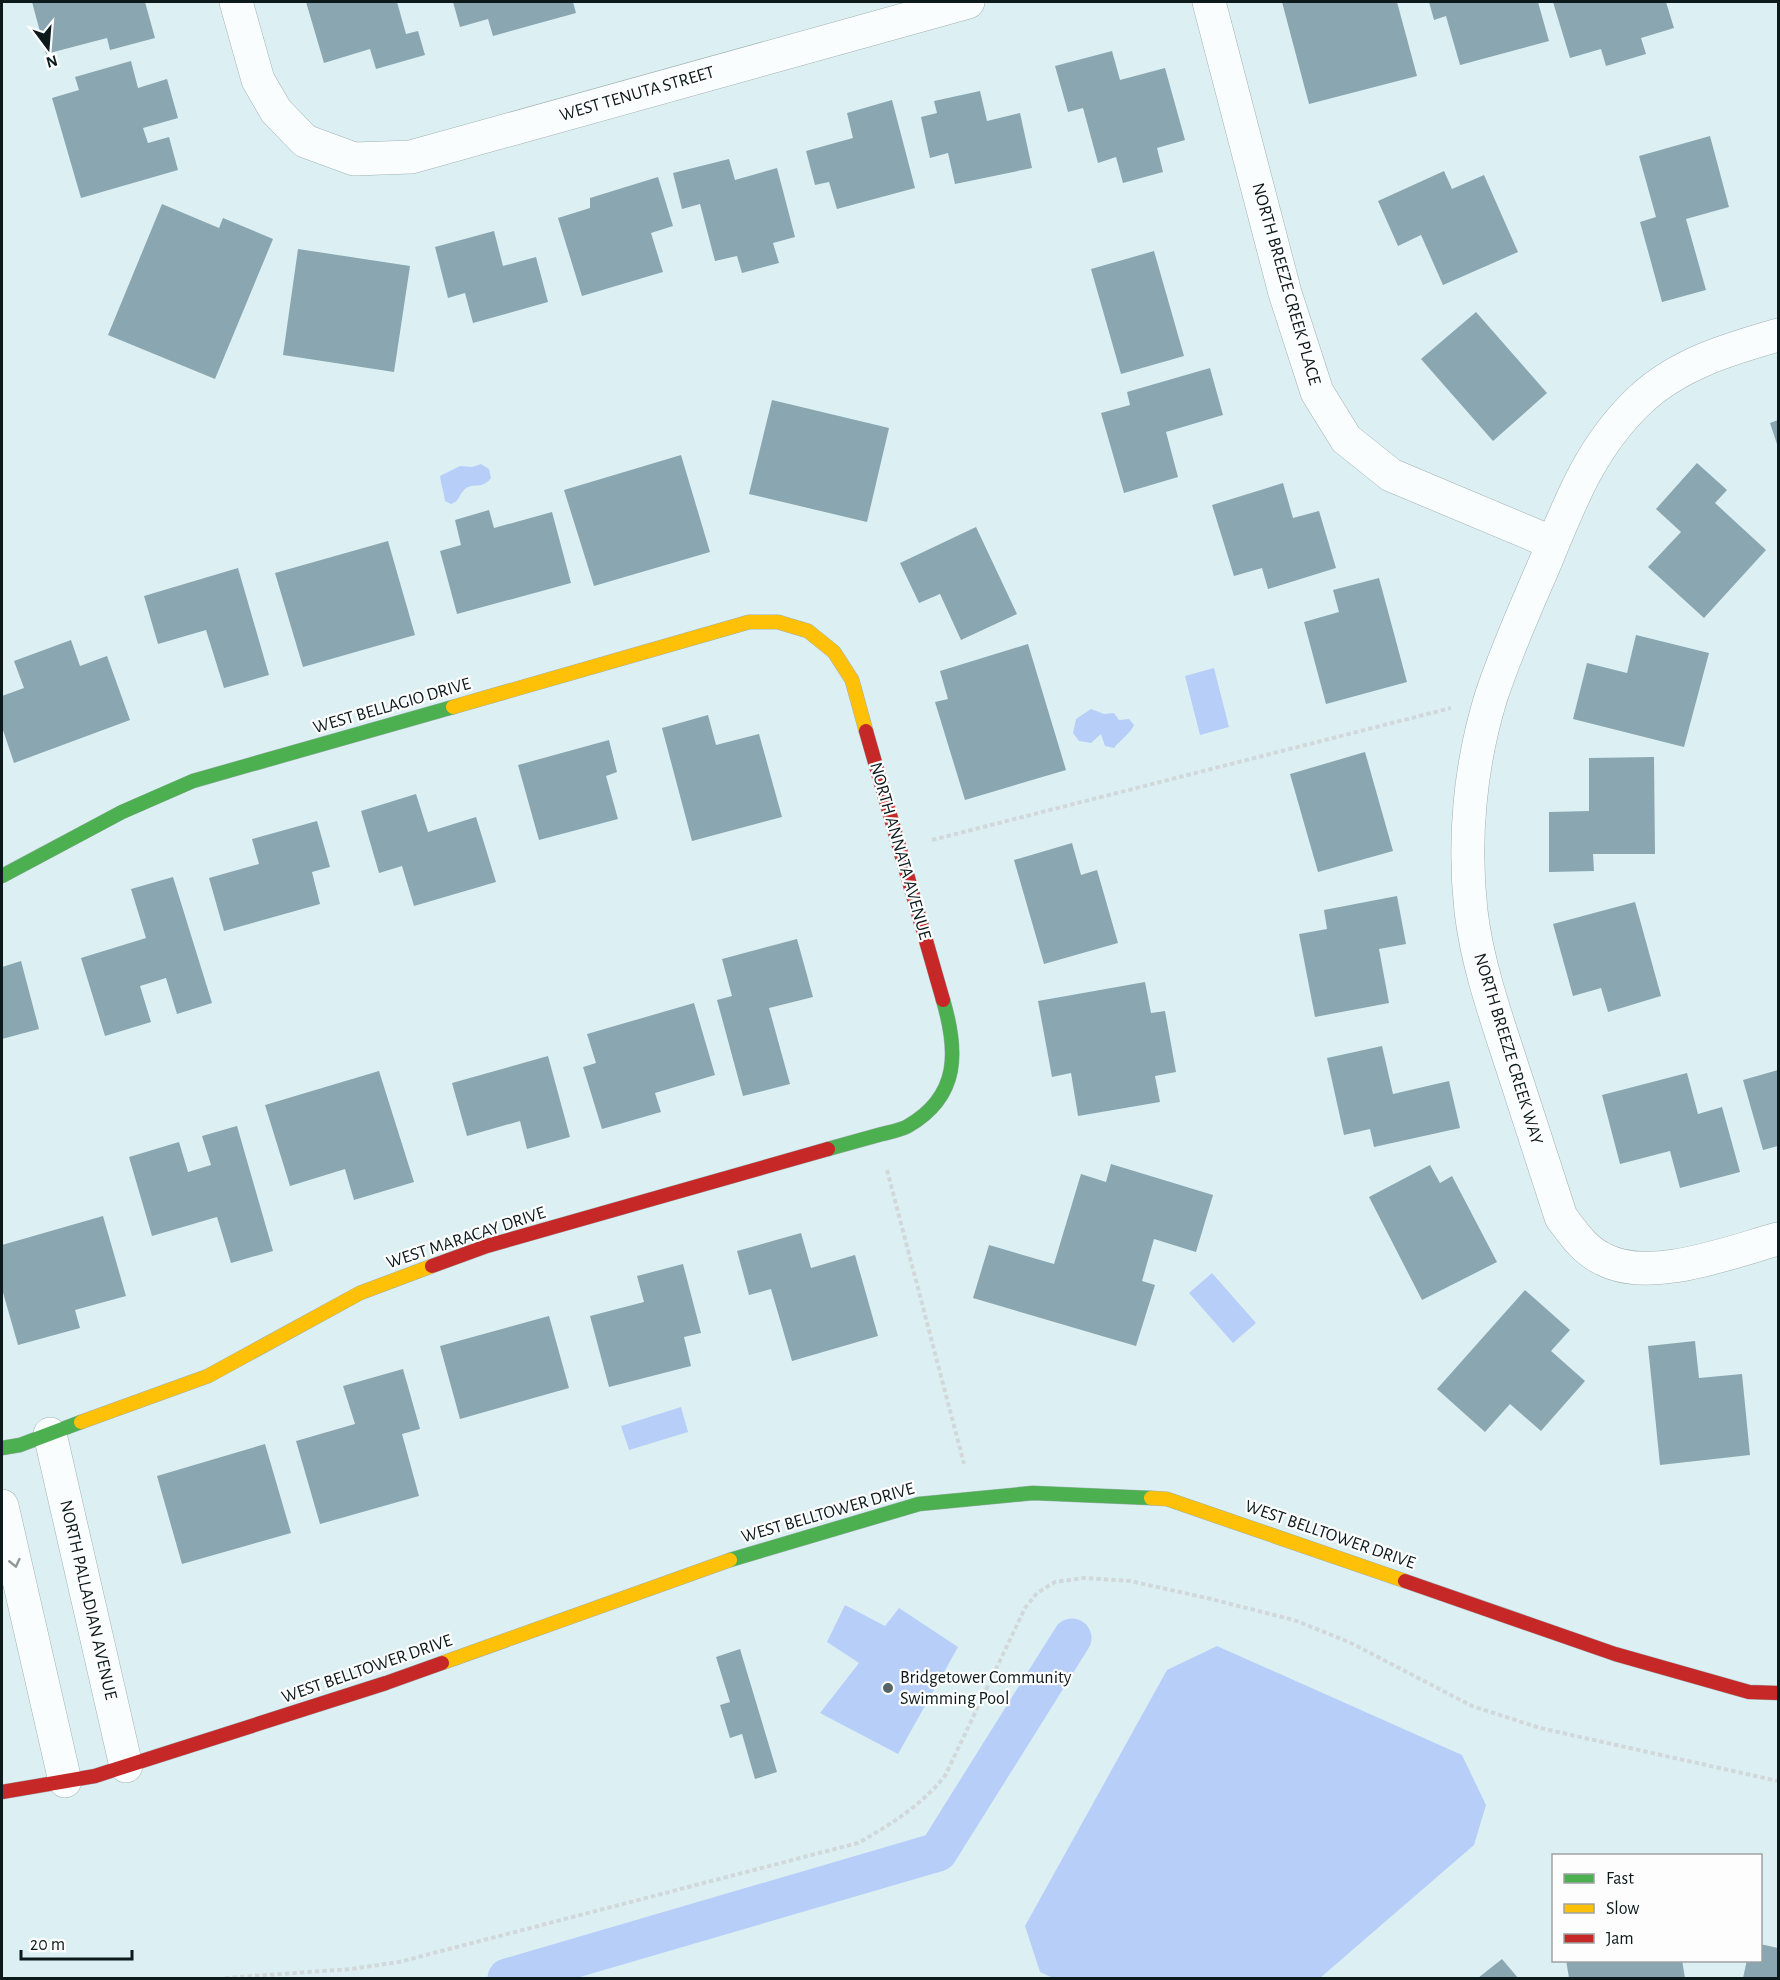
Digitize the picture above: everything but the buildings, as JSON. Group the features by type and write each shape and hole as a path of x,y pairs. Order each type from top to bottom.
{"street":[{"name":"WEST TENUTA STREET","path":"236,2 258,80 276,111 305,141 354,159 411,157 968,2"},
{"name":"NORTH BREEZE CREEK PLACE","path":"1209,2 1286,293 1317,392 1346,439 1391,475 1553,543"},
{"name":"NORTH BREEZE CREEK WAY","path":"1779,335 1741,345 1687,367 1641,399 1604,440 1573,493 1491,697 1479,742 1468,824 1471,909 1478,952 1488,994 1561,1217 1582,1245 1603,1260 1635,1269 1682,1266 1779,1239"},
{"name":"WEST BELLAGIO DRIVE","path":"2,876 122,812 193,781 748,622 778,622 808,631"},
{"name":"NORTH ANNATA AVENUE","path":"808,631 834,652 852,680 951,1027 953,1059 947,1088"},
{"name":"WEST MARACAY DRIVE","path":"2,1448 20,1445 208,1376 360,1293 487,1246 907,1126 928,1111 947,1088"},
{"name":"NORTH PALLADIAN AVENUE","path":"50,1434 126,1766"},
{"name":"WEST BELLTOWER DRIVE","path":"2,1792 95,1776 386,1683 744,1555 919,1504 1033,1493 1167,1499 1615,1654 1749,1692 1779,1693"},
{"path":"2,1506 65,1781"}],"path":[{"path":"928,842 1462,705"},
{"path":"886,1162 965,1468"},
{"path":"225,1978 351,1969 399,1962 858,1843 903,1817 929,1796 945,1776 1025,1608 1037,1593 1055,1582 1084,1578 1130,1581 1294,1620 1349,1642 1472,1706 1540,1728 1779,1781"}],"water":[{"path":"481,464 489,469 491,478 484,484 467,487 454,503 445,501 440,476 460,466 472,467"},
{"path":"1214,668 1229,727 1200,735 1185,676"},
{"path":"1091,709 1104,714 1114,713 1119,720 1129,719 1134,725 1114,748 1105,746 1101,734 1091,743 1079,741 1073,733 1076,719"},
{"path":"1212,1273 1256,1323 1233,1343 1189,1293"},
{"path":"681,1407 688,1432 629,1450 621,1426"},
{"name":"Bridgetower Community Swimming Pool","path":"845,1605 885,1626 899,1608 958,1647 898,1754 820,1713 859,1663 827,1642"},
{"path":"1217,1646 1462,1755 1486,1805 1474,1845 1320,1978 1053,1978 1040,1972 1025,1926 1167,1670"}],"waterway":[{"path":"507,1978 938,1852 1072,1638"}],"traffic: fast":[{"path":"2,876 122,812 193,781 453,707"},
{"path":"828,1149 905,1127 925,1114 938,1101 951,1071 952,1054 951,1037 943,1000"},
{"path":"2,1448 20,1445 81,1422"},
{"path":"730,1560 919,1504 1033,1493 1151,1498"}],"traffic: slow":[{"path":"453,707 749,622 778,622 808,631 834,652 852,680 866,731"},
{"path":"81,1422 208,1376 360,1293 432,1266"},
{"path":"1151,1498 1167,1499 1405,1581"},
{"path":"442,1663 730,1560"}],"traffic: jam":[{"path":"866,731 943,1000"},
{"path":"432,1266 487,1246 828,1149"},
{"path":"1405,1581 1615,1654 1749,1692 1778,1693"},
{"path":"2,1792 95,1776 442,1663"}],"place":[{"name":"Bridgetower Community Swimming Pool","path":"888,1688"}]}
